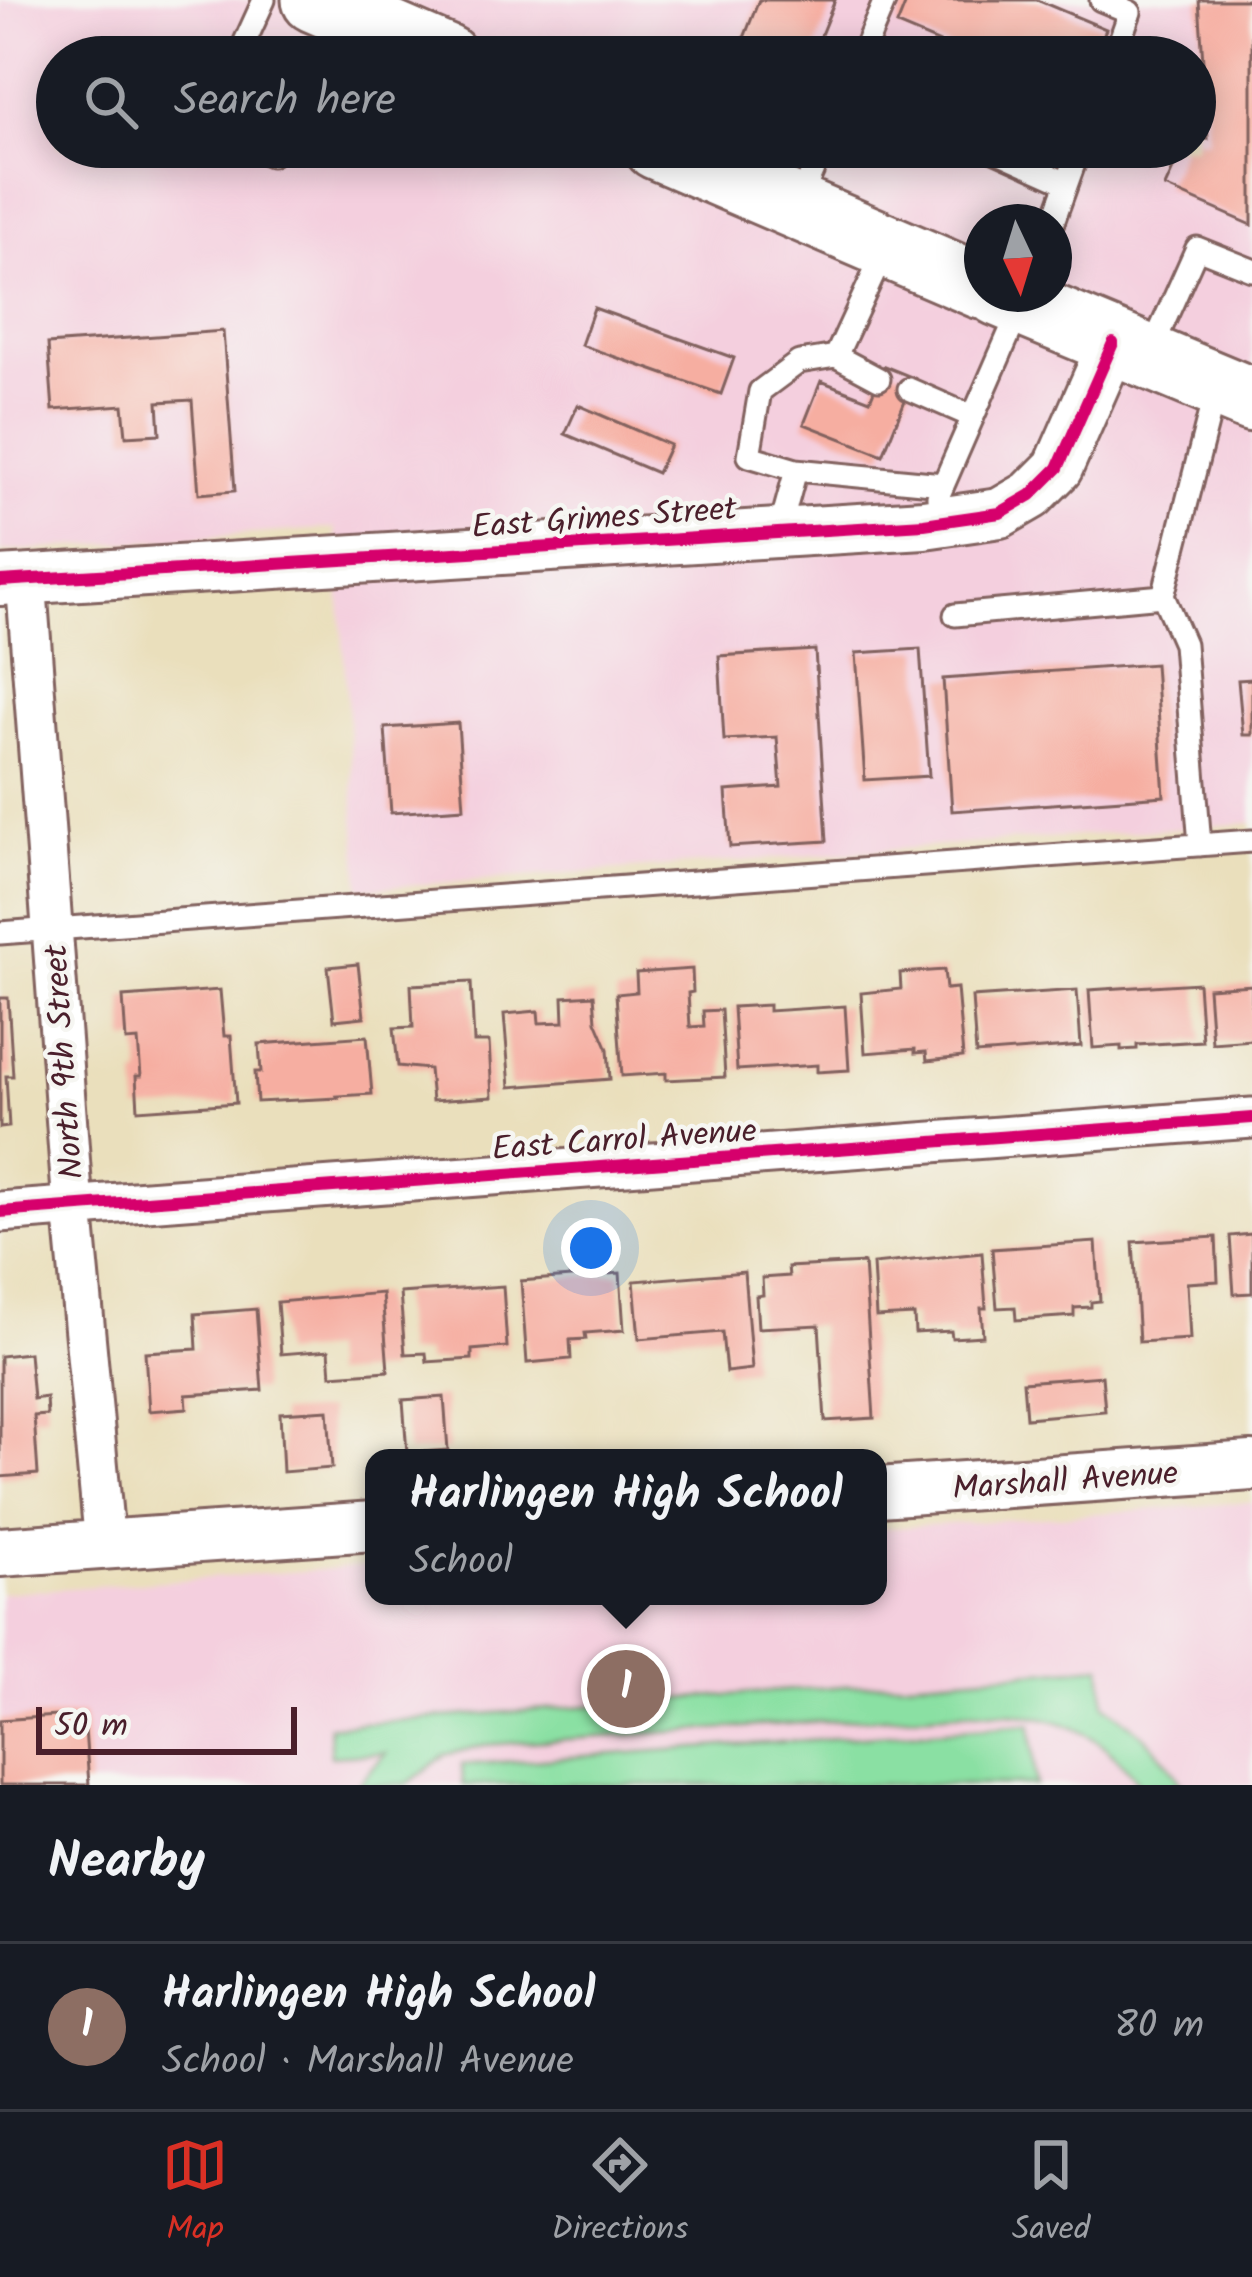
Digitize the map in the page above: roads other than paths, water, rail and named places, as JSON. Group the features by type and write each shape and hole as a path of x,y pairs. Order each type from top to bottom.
{"main road":[{"path":"314,0 397,36"},
{"path":"705,168 964,277"},
{"path":"1045,312 1234,393"}],"street":[{"name":"East Grimes Street","path":"13,580 779,532 935,504 1000,513 1031,495 1058,468 1131,351"},
{"name":"North 9th Street","path":"13,580 52,929 105,1545"},
{"name":"East Carrol Avenue","path":"0,1213 1252,1118"},
{"name":"Marshall Avenue","path":"887,1491 1252,1466"},
{"path":"0,1552 365,1527"}],"lane":[{"path":"248,36 264,0"},
{"path":"869,36 884,0"},
{"path":"1101,0 1130,12 1121,36"},
{"path":"797,207 814,168"},
{"path":"1034,168 1067,183"},
{"path":"1059,204 1072,168"},
{"path":"836,356 887,246"},
{"path":"1131,351 1197,248 1252,270"},
{"path":"879,379 836,356 799,362 760,391 748,456 935,504 973,417 1002,312"},
{"path":"909,389 973,417"},
{"path":"1200,845 1184,644 1163,596 1234,393"},
{"path":"779,532 796,470"},
{"path":"955,615 1163,596"},
{"path":"0,933 1252,841"}],"place":[{"name":"Harlingen High School","path":"626,1689"}]}
